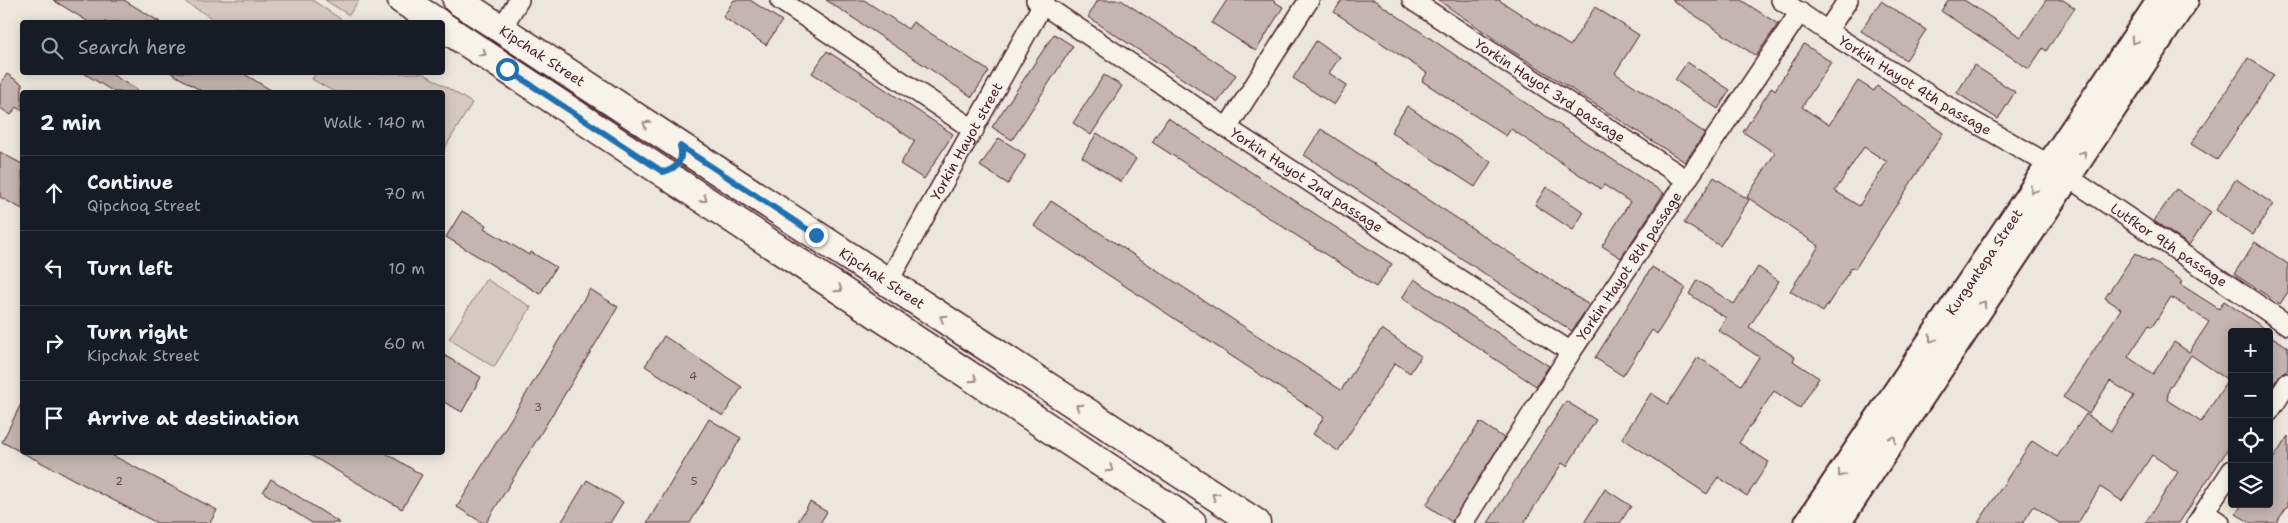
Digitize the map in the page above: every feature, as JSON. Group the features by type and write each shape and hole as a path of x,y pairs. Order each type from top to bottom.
{"main road":[{"name":"Kipchak Street","path":"457,0 1256,523"},
{"name":"Kurgantepa Street","path":"1836,523 2059,171 2161,0"},
{"name":"Kurgantepa Street","path":"1808,523 2059,171 2185,0"},
{"path":"445,28 1192,523"},
{"path":"663,172 672,169 679,163 682,155 680,146"}],"street":[{"path":"501,29 519,0"},
{"path":"780,0 974,130"},
{"path":"1227,128 1309,0"},
{"name":"Yorkin Hayot 3rd passage","path":"1412,0 1687,180"},
{"name":"Yorkin Hayot 4th passage","path":"1781,0 1955,111 2059,171"},
{"path":"1827,31 1848,0"},
{"name":"Yorkin Hayot street","path":"888,282 974,130 1042,2"},
{"name":"Yorkin Hayot 2nd passage","path":"1042,2 1227,128 1571,352"},
{"name":"Yorkin Hayot 8th passage","path":"1463,523 1571,352 1800,12"},
{"name":"Lutfkor 9th passage","path":"2059,171 2287,323"},
{"path":"2273,406 2288,383"},
{"path":"2220,523 2201,517 2228,476"}],"shaded area":[{"path":"182,0 312,0 342,20 215,20"},
{"path":"325,0 359,0 349,15"},
{"path":"315,75 426,75 472,103 445,148 445,90 331,90 312,79"},
{"path":"486,279 531,307 494,367 449,339"}],"building":[{"path":"53,0 124,0 157,20 86,20"},
{"path":"734,0 750,0 782,21 766,45 723,17"},
{"path":"826,0 864,0 908,29 913,22 989,71 972,97"},
{"path":"1098,0 1121,0 1236,75 1218,102 1088,17"},
{"path":"1227,0 1272,0 1283,7 1256,51 1212,23"},
{"path":"1342,0 1374,0 1527,104 1664,193 1621,258 1602,246 1630,202 1604,185 1601,189 1511,129 1506,136 1422,81 1427,73 1334,12"},
{"path":"1438,0 1499,0 1570,46 1595,7 1639,35 1615,73 1705,133 1685,162 1509,49"},
{"path":"1672,0 1741,0 1778,24 1756,56"},
{"path":"1948,0 1964,0 2021,37 2046,0 2063,0 2075,8 2046,51 2043,48 2029,69 1941,11"},
{"path":"1881,1 1926,30 1906,60 1861,31"},
{"path":"1054,34 1073,46 1012,140 992,127"},
{"path":"1316,41 1340,57 1329,73 1347,85 1334,105 1293,78"},
{"path":"1804,44 1831,62 1802,107 1829,125 1858,81 1874,91 1877,86 1943,133 1855,269 1852,267 1823,312 1790,291 1819,246 1747,197 1775,153 1743,132 1772,87 1775,90","holes":["1864,147 1887,162 1859,206 1835,191"]},
{"path":"827,51 953,134 924,179 900,164 915,141 812,73"},
{"path":"2248,58 2274,75 2217,160 2191,144"},
{"path":"1687,62 1730,90 1718,109 1675,80"},
{"path":"1974,65 2015,92 1998,119 1957,93"},
{"path":"7,74 22,84 22,90 20,90 20,110 16,107 11,115 0,108 0,85"},
{"path":"87,75 113,75 137,90 111,90"},
{"path":"175,75 246,75 271,90 200,90"},
{"path":"1104,75 1122,86 1091,135 1073,123"},
{"path":"1407,106 1491,162 1475,187 1391,132"},
{"path":"1168,118 1392,264 1376,287 1152,142"},
{"path":"1321,129 1589,305 1572,331 1304,155"},
{"path":"1097,133 1136,159 1121,182 1082,157"},
{"path":"999,138 1026,155 1008,184 980,166"},
{"path":"0,152 20,163 20,208 0,197"},
{"path":"1714,177 1749,200 1720,246 1684,223"},
{"path":"2236,179 2273,204 2253,235 2216,210"},
{"path":"1546,187 1584,212 1573,230 1535,205"},
{"path":"2176,189 2211,212 2189,245 2154,221"},
{"path":"1051,201 1341,390 1382,329 1421,356 1410,373 1395,363 1338,451 1313,434 1324,417 1034,226"},
{"path":"462,211 486,225 484,228 529,255 531,252 556,267 540,294 446,237"},
{"path":"2255,242 2288,264 2288,292 2280,304 2234,274"},
{"path":"2135,253 2150,262 2151,260 2182,281 2180,284 2219,309 2224,301 2264,328 2228,328 2228,380 2228,418 2228,449 2179,523 2145,523 2178,472 2152,455 2122,501 2100,487 2078,523 2059,523 2034,506 2023,523 1978,523 2032,441 2057,457 2086,414 2111,431 2134,396 2110,381 2089,414 2063,397 2121,309 2105,298","holes":["2171,297 2209,322 2189,352 2174,342 2153,374 2128,357 2149,325 2152,327","2191,355 2228,380 2201,422 2167,400 2169,389"]},
{"path":"1652,267 1686,288 1657,334 1652,330 1623,376 1595,358"},
{"path":"1758,267 1779,281 1749,327 1795,357 1793,361 1819,378 1800,408 1774,391 1739,443 1769,462 1747,496 1718,477 1707,494 1622,438 1651,393 1668,404 1698,357 1741,385 1759,357 1718,330 1726,318 1689,294 1697,280 1734,304"},
{"path":"1414,279 1549,366 1536,386 1402,298"},
{"path":"590,289 618,307 486,523 483,523 457,507"},
{"path":"664,336 742,387 723,416 645,366"},
{"path":"2273,338 2288,347 2288,370 2279,376 2273,385"},
{"path":"445,356 481,377 462,412 445,403"},
{"path":"1566,401 1596,420 1567,466 1562,463 1524,523 1488,523"},
{"path":"20,406 20,451 2,442"},
{"path":"709,419 741,438 690,523 647,523"},
{"path":"1480,422 1504,438 1452,522 1426,505"},
{"path":"2288,436 2288,505 2276,523 2251,523 2236,514 2240,508 2273,508 2273,459"},
{"path":"27,455 112,455 217,510 210,523 157,523"},
{"path":"310,455 389,455 422,475 402,509"},
{"path":"271,479 340,523 312,523 263,492"},
{"path":"587,480 623,502 610,523 561,523"},
{"path":"1605,489 1631,506 1620,523 1584,523"},
{"path":"810,502 827,512 820,523 797,523"}],"route":[{"path":"507,69 663,172 672,169 679,163 682,155 680,146 816,235"}]}
